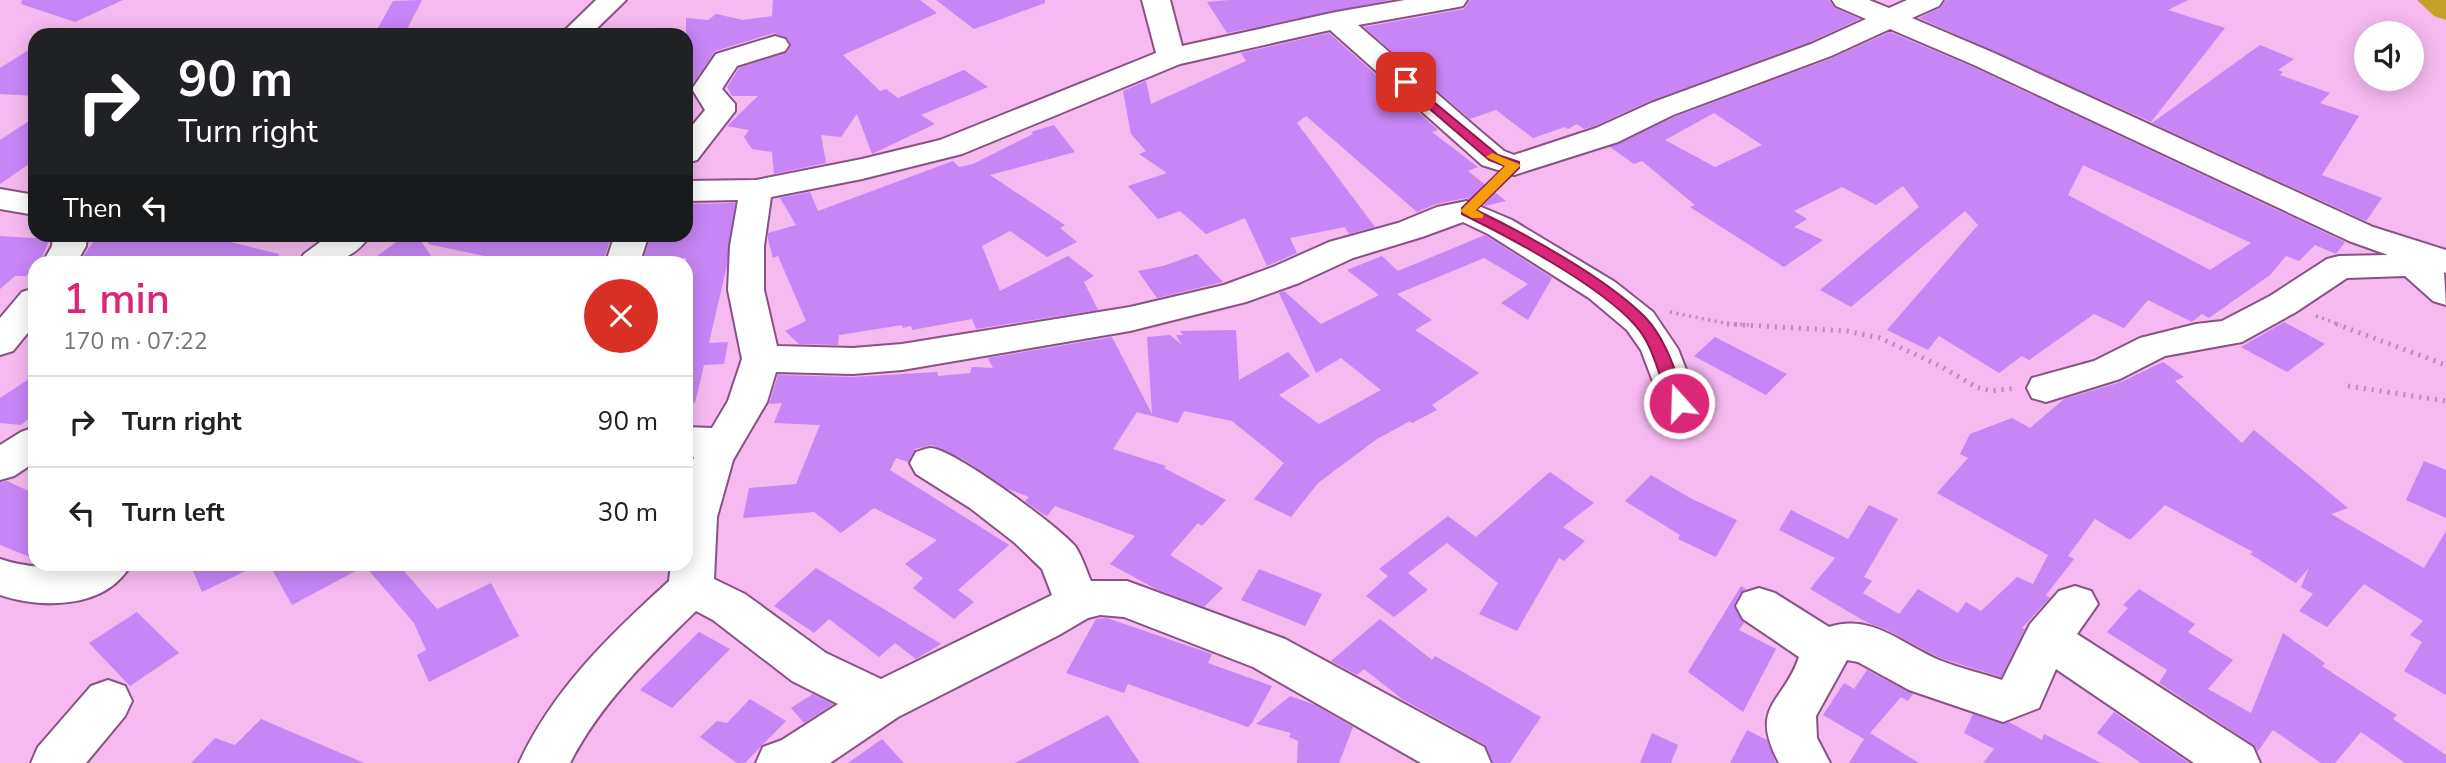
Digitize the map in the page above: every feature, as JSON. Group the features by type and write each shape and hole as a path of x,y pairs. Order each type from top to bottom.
{"street":[{"path":"581,28 612,0"},
{"path":"1156,0 1171,57"},
{"path":"693,191 756,190 951,147 1171,57 1336,20 1453,0"},
{"path":"1846,0 1984,59 2269,193 2420,259 2446,293"},
{"path":"761,359 853,361 902,357 1130,319 1233,294 1286,275 1341,250 1410,230 1449,214 1467,211 1514,165 1606,135 1662,109 1821,50 1929,0"},
{"path":"1336,20 1493,158 1514,165"},
{"path":"693,144 720,111 720,104 710,96 707,89 721,65 735,56 775,45"},
{"path":"693,560 696,517 713,460 705,443 747,402 761,359 746,290 747,246 756,190"},
{"path":"0,199 28,204"},
{"path":"1467,211 1500,227 1591,283 1640,321 1659,349 1679,403"},
{"path":"324,256 344,242"},
{"path":"2046,388 2107,370 2153,347 2196,336 2229,333 2283,304 2339,267 2420,259"},
{"path":"0,342 28,308"},
{"path":"0,465 28,447"},
{"path":"930,463 985,497 1060,559 1077,602"},
{"path":"0,577 13,582 52,586 74,583 96,571"},
{"path":"544,763 579,705 618,657 691,588 692,571"},
{"path":"691,588 729,607 809,667 881,702"},
{"path":"781,763 798,757 881,702 1043,622 1077,602 1101,597 1126,599 1269,653 1466,763"},
{"path":"1759,606 1825,649"},
{"path":"1825,649 1845,641 1866,645 1926,676 2003,701 2022,693 2061,621 2235,763"},
{"path":"1805,763 1793,746 1789,730 1791,713 1822,666 1825,649"},
{"path":"56,763 108,701"}],"path":[{"path":"2283,304 2446,365"},
{"path":"1659,309 1730,324 1847,331 1880,338 1984,390 2046,388"},
{"path":"2348,386 2446,401"}],"building":[{"path":"22,0 123,0 75,22 21,4"},
{"path":"422,0 408,28 378,28 393,1"},
{"path":"773,0 920,0 937,13 843,55 880,91 886,89 898,98 964,70 988,87 921,115 935,124 872,154 857,114 841,137 821,135 826,163 774,174 772,152 752,149 744,137 749,130 727,126 758,96 732,96 727,87 739,68 787,52 791,46 787,38 774,33 715,51 694,82 693,28 686,28 686,18 708,20 716,14 743,20 772,16"},
{"path":"936,0 1045,0 1045,3 974,29"},
{"path":"1390,0 1227,33 1207,2"},
{"path":"1470,0 1829,0 1835,8 1860,19 1810,42 1650,101 1595,126 1584,129 1577,124 1533,138 1496,110 1470,119 1364,27 1464,9"},
{"path":"1946,0 2188,0 2168,10 2225,28 2151,122 1919,18 1940,8"},
{"path":"1890,32 1973,67 2345,242 2336,254 2315,245 2299,261 2286,256 2270,275 2209,318 2202,314 2192,322 2148,300 2124,328 2094,314 2029,360 2022,356 1999,373 1939,336 1928,350 1887,330 1978,225 1965,211 1851,307 1820,290 1919,207 1903,186 1876,205 1842,187 1794,211 1807,219 1794,227 1823,240 1784,267 1690,207 1695,205 1642,161 1634,164 1610,147 1674,117 1832,58","holes":["1714,113 1762,145 1715,167 1665,140","2083,165 2251,243 2210,270 2068,195"]},
{"path":"1329,33 1438,130 1432,132 1478,167 1468,171 1506,201 1485,206 1466,198 1436,204 1417,212 1306,116 1297,123 1375,227 1349,234 1345,227 1290,238 1297,253 1267,266 1245,218 1206,234 1180,211 1158,219 1128,186 1167,173 1139,154 1146,151 1131,134 1123,91 1146,81 1151,104 1246,61 1241,53"},
{"path":"2260,45 2294,59 2278,70 2283,72 2280,75 2330,93 2320,103 2359,116 2322,175 2382,198 2366,221 2152,123"},
{"path":"28,50 28,96 0,94 0,68"},
{"path":"28,122 28,165 0,184 0,140"},
{"path":"1054,125 1075,152 990,175 1065,225 1060,228 1077,242 1047,257 1010,231 982,246 1000,291 1068,256 1094,276 1084,282 1098,310 976,329 972,319 912,330 911,326 903,328 902,325 839,335 838,345 799,344 785,331 806,321 778,256 773,258 768,239 768,233 796,225 780,198 810,192 818,211 953,161 959,167 973,164 1033,134 1031,132"},
{"path":"735,203 727,265 709,343 728,342 724,364 704,365 695,403 693,256 644,256 649,242 693,242 693,204"},
{"path":"1485,235 1552,278 1528,320 1501,303 1528,284 1484,258 1397,294 1432,320 1415,330 1479,373 1432,405 1437,410 1377,439 1318,483 1291,517 1254,499 1284,463 1232,421 1184,411 1178,423 1137,412 1113,449 1166,466 1164,468 1226,500 1202,526 1198,523 1170,555 1223,588 1204,607 1156,589 1110,564 1135,536 1055,506 1047,516 1025,501 1029,497 1008,489 963,459 932,445 915,449 908,462 896,458 890,470 1009,545 958,590 974,602 954,619 913,588 923,578 905,564 937,540 874,508 841,533 814,512 743,518 749,488 796,484 820,425 774,423 782,403 769,404 778,375 853,377 937,372 938,376 970,373 972,367 993,368 988,358 1112,337 1152,414 1147,337 1170,335 1182,345 1176,335 1183,335 1180,331 1236,330 1239,380 1288,352 1310,376 1279,395 1319,424 1381,390 1341,358 1316,373 1279,293 1284,291 1321,324 1379,295 1347,270 1382,256 1398,271"},
{"path":"0,236 28,238 28,242 49,242 43,256 28,256 28,274 15,276 0,289"},
{"path":"93,242 230,242 279,254 279,256 84,256"},
{"path":"396,242 422,242 431,256 377,256"},
{"path":"609,242 605,256 485,256 428,244"},
{"path":"1197,254 1223,282 1157,298 1138,271 1163,266"},
{"path":"2284,322 2325,344 2287,372 2241,347"},
{"path":"1715,337 1787,374 1766,395 1694,356"},
{"path":"2163,362 2184,377 2175,381 2242,443 2254,430 2348,508 2331,514 2424,568 2446,531 2446,695 2404,671 2422,642 2410,635 2423,621 2364,584 2327,627 2299,611 2313,594 2301,587 2309,568 2296,583 2250,554 2253,552 2165,505 2130,540 2095,519 2068,556 2074,559 2046,595 2050,598 2022,628 2025,629 2001,677 1940,658 1868,623 1810,589 1835,558 1779,530 1791,510 1848,539 1869,505 1898,519 1864,577 1872,581 1863,593 1899,614 1918,589 1958,613 1966,602 1981,611 2017,577 2033,584 2048,555 1937,493 1968,458 1960,454 1970,434 2012,418 2030,428 2064,399 2121,382"},
{"path":"28,380 28,419 21,425 0,423 0,398"},
{"path":"2424,461 2446,470 2446,518 2406,500"},
{"path":"1550,472 1594,503 1563,527 1585,541 1564,561 1559,558 1517,631 1479,614 1498,583 1447,543 1408,573 1428,590 1394,617 1366,596 1388,576 1379,569 1448,516 1476,537"},
{"path":"1651,475 1690,498 1737,520 1716,557 1678,539 1680,535 1625,501"},
{"path":"7,481 28,491 28,556 0,545 0,482"},
{"path":"816,568 941,644 916,659 895,643 879,657 829,619 814,633 774,606"},
{"path":"1259,569 1322,594 1305,626 1241,600"},
{"path":"193,571 246,571 202,592"},
{"path":"273,571 356,571 292,605"},
{"path":"369,571 404,571 437,609 491,583 519,636 429,682 417,655 426,650 414,623"},
{"path":"1741,586 1746,589 1741,592 1734,605 1744,623 1739,630 1776,649 1743,712 1688,672"},
{"path":"2139,589 2195,624 2188,632 2233,660 2208,689 2251,713 2283,633 2325,663 2322,666 2397,715 2393,719 2446,755 2446,763 2405,763 2361,732 2335,763 2321,763 2273,730 2258,751 2254,745 2159,683 2167,670 2107,632 2128,608 2123,605"},
{"path":"137,612 179,653 130,686 89,643"},
{"path":"1107,618 1212,654 1208,663 1272,686 1252,723 1248,727 1128,684 1124,693 1066,673 1096,619"},
{"path":"1380,619 1432,660 1435,656 1541,717 1510,763 1493,763 1485,745 1402,699 1364,669 1357,675 1331,661"},
{"path":"699,632 730,649 672,708 640,690"},
{"path":"1867,670 1913,694 1908,701 1901,697 1870,733 1919,763 1849,763 1864,739 1823,715 1844,683 1854,689"},
{"path":"813,694 833,704 804,723 791,708"},
{"path":"1290,696 1315,705 1353,727 1339,763 1297,763 1298,741 1289,737 1291,733 1256,724"},
{"path":"750,699 786,721 745,763 737,763 700,737 717,721 727,723"},
{"path":"2114,712 2189,763 2141,763 2097,733"},
{"path":"1973,714 2002,724 2009,722 2042,740 2044,734 2101,763 1983,763 1994,749 1964,733"},
{"path":"1108,715 1140,763 1015,763"},
{"path":"261,719 364,763 191,763 215,738 235,745"},
{"path":"1747,730 1767,740 1776,763 1730,763"},
{"path":"1652,733 1678,745 1671,763 1640,763"},
{"path":"882,739 904,763 848,763"}],"waterway":[{"path":"2434,0 2446,9"}],"slow traffic":[{"path":"1477,215 1467,211 1514,165 1492,157"}],"route":[{"path":"1406,82 1493,158 1514,165 1467,211 1500,227 1602,290 1640,321 1659,349 1679,403"}]}
